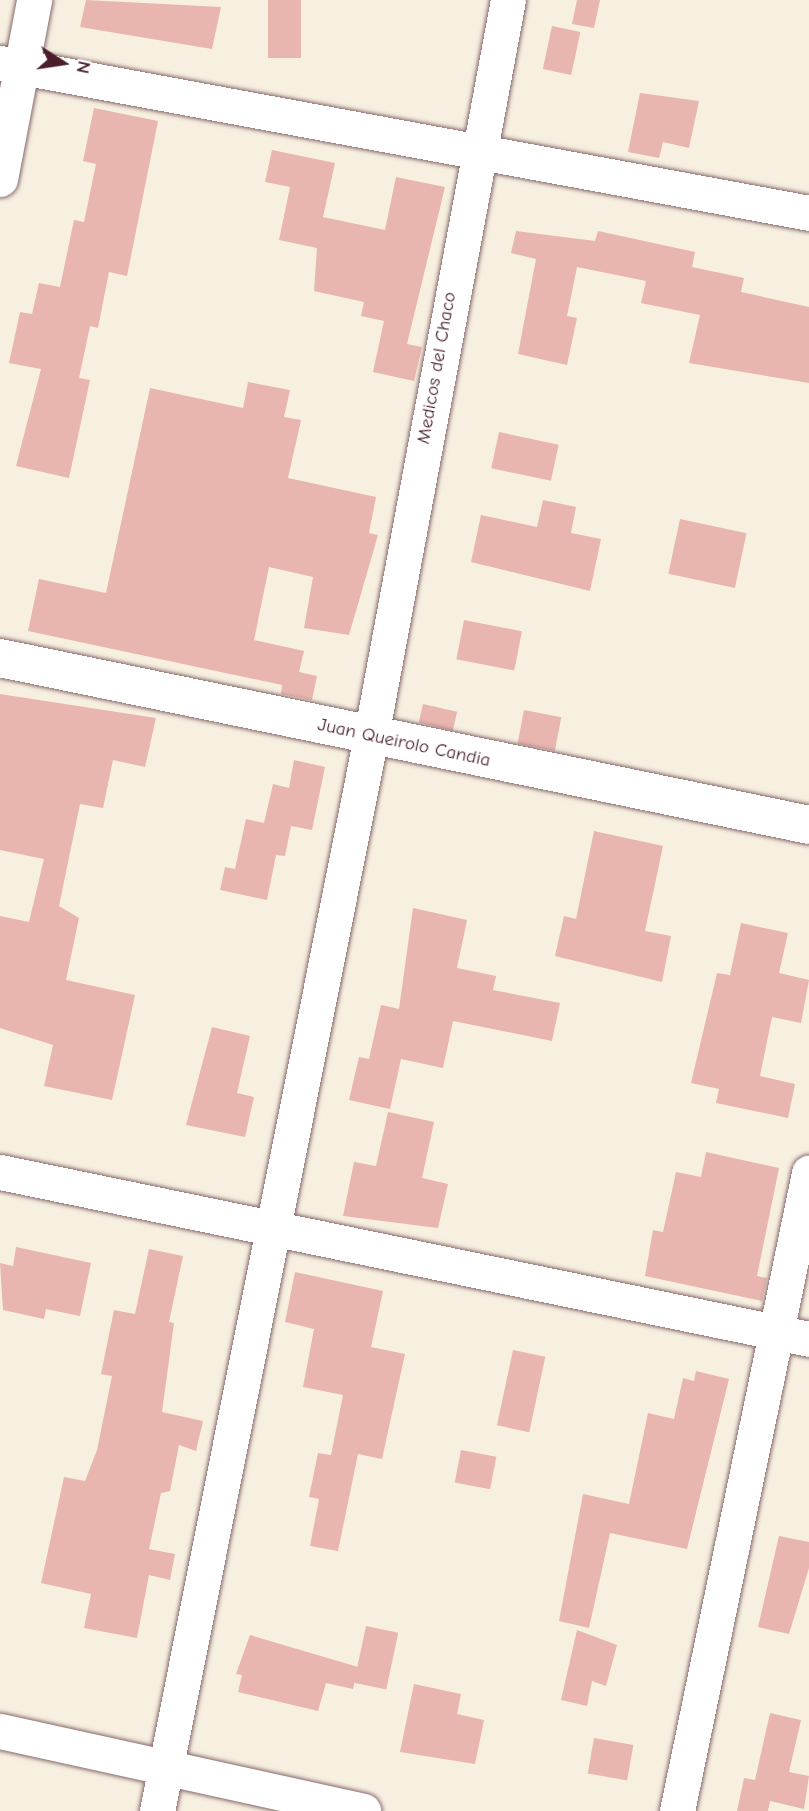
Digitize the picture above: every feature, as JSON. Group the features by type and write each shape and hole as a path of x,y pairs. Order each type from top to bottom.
{"street":[{"path":"0,180 11,65 34,0"},
{"name":"Medicos del Chaco","path":"157,1811 269,1229 371,736 476,155 508,0"},
{"path":"11,65 476,155 809,213"},
{"name":"Juan Queirolo Candia","path":"0,658 809,825"},
{"path":"0,1172 792,1336"},
{"path":"677,1811 792,1336 809,1173"},
{"path":"0,1731 363,1811"}],"building":[{"path":"86,0 221,7 212,49 80,27"},
{"path":"268,0 301,0 301,58 268,58"},
{"path":"577,0 600,0 594,28 572,24"},
{"path":"552,26 580,32 571,75 543,69"},
{"path":"640,93 699,101 689,148 663,142 659,158 628,152"},
{"path":"94,108 158,121 127,276 109,272 98,328 90,326 79,378 90,380 69,478 16,466 41,369 9,363 20,312 32,314 39,283 60,287 74,220 84,222 96,164 83,161"},
{"path":"272,150 335,163 323,217 385,230 396,177 445,187 407,344 422,347 414,381 373,372 384,321 361,316 364,302 314,291 317,248 279,240 290,187 265,182"},
{"path":"516,231 595,241 598,231 695,252 692,267 744,278 741,292 809,307 809,383 689,363 700,315 641,303 646,281 577,267 567,316 577,318 567,365 518,354 536,259 511,253"},
{"path":"248,382 290,390 284,417 301,420 288,478 376,497 369,533 378,535 349,635 304,628 313,577 269,567 254,640 304,651 299,672 317,676 312,700 281,694 282,685 28,631 39,579 106,593 150,388 243,408"},
{"path":"499,432 559,445 551,481 491,468"},
{"path":"543,500 576,507 571,533 601,539 590,591 471,562 481,515 537,527"},
{"path":"680,519 747,533 735,588 668,574"},
{"path":"464,620 522,631 514,671 456,659"},
{"path":"0,694 156,718 145,767 113,760 103,808 80,804 59,906 79,918 66,980 135,995 112,1100 44,1086 53,1045 0,1028 0,916 29,922 44,859 0,850"},
{"path":"423,704 457,712 453,730 419,723"},
{"path":"524,710 561,717 555,751 518,743"},
{"path":"294,760 325,767 312,830 291,826 285,856 276,855 267,900 220,890 225,867 235,869 246,819 264,823 273,784 289,788"},
{"path":"594,831 663,846 645,931 671,936 662,982 555,956 564,916 576,919"},
{"path":"413,908 467,920 457,968 496,976 493,990 560,1003 552,1041 453,1021 443,1068 401,1059 390,1109 349,1100 359,1057 369,1059 381,1005 399,1009"},
{"path":"741,923 788,933 779,973 809,980 801,1023 772,1017 760,1076 795,1084 788,1118 716,1103 719,1089 691,1083 717,973 730,975"},
{"path":"212,1027 250,1036 237,1093 254,1097 245,1137 186,1125"},
{"path":"388,1112 434,1122 422,1178 448,1184 438,1228 343,1216 354,1162 376,1166"},
{"path":"706,1152 779,1168 757,1276 767,1278 762,1301 645,1276 653,1230 663,1232 676,1172 701,1177"},
{"path":"16,1247 91,1263 80,1316 46,1309 44,1319 3,1310 0,1263 13,1266"},
{"path":"149,1249 183,1256 169,1322 174,1323 162,1412 203,1421 196,1451 179,1445 170,1491 161,1493 149,1549 175,1554 170,1580 149,1575 137,1638 84,1628 91,1594 41,1583 64,1477 85,1481 97,1450 112,1376 101,1374 114,1310 135,1314"},
{"path":"295,1272 383,1291 371,1347 405,1354 382,1459 358,1454 338,1551 310,1546 319,1499 309,1497 318,1453 331,1455 343,1395 303,1387 314,1329 285,1322"},
{"path":"513,1350 545,1357 529,1432 497,1425"},
{"path":"696,1371 729,1379 687,1549 610,1533 589,1628 559,1621 583,1494 629,1504 648,1413 674,1419 683,1378 694,1381"},
{"path":"461,1450 496,1457 490,1489 455,1482"},
{"path":"779,1536 809,1542 809,1568 789,1634 758,1627"},
{"path":"366,1626 398,1633 386,1690 354,1683"},
{"path":"577,1630 617,1645 606,1686 592,1681 587,1706 561,1700"},
{"path":"250,1635 358,1667 353,1689 326,1683 318,1711 238,1692 242,1675 236,1674"},
{"path":"414,1684 461,1694 457,1714 484,1720 475,1764 400,1752"},
{"path":"770,1713 801,1720 789,1772 809,1776 804,1809 770,1801 768,1811 737,1811 744,1778 755,1780"},
{"path":"594,1738 633,1745 627,1780 588,1773"}]}
